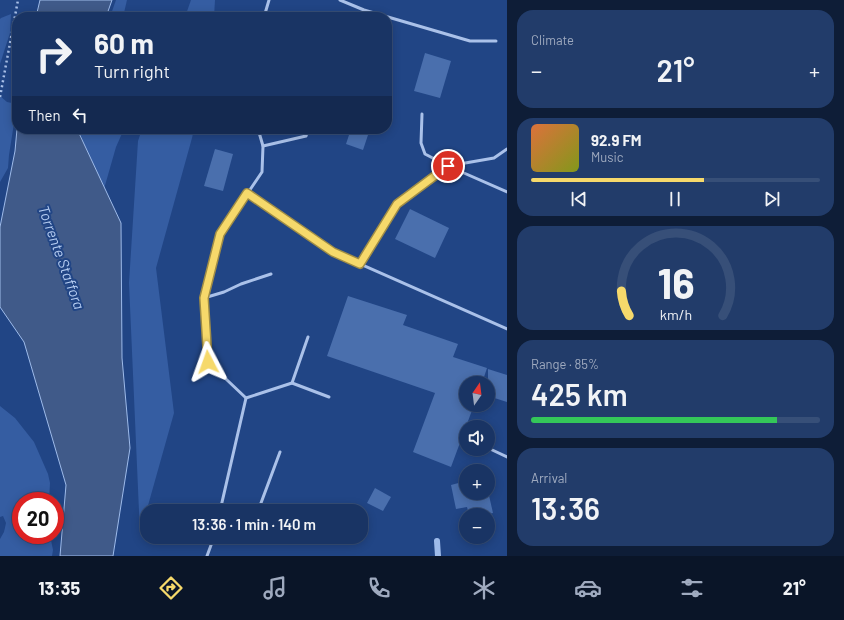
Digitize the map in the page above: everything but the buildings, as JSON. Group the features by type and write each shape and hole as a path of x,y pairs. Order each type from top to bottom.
{"lane":[{"path":"265,12 269,0"},
{"path":"340,0 371,12"},
{"path":"392,18 470,41 496,41"},
{"path":"422,114 421,143 425,154 448,166 507,192"},
{"path":"246,398 208,362 204,298 220,234 262,172 263,146 259,134"},
{"path":"263,146 306,136 307,134"},
{"path":"360,264 397,204 448,166 494,158 507,149"},
{"path":"247,193 333,252 507,329"},
{"path":"204,298 270,274"},
{"path":"292,383 308,337"},
{"path":"246,398 292,383 329,396"},
{"path":"222,504 246,398"},
{"path":"495,451 507,457"},
{"path":"261,504 280,452"},
{"path":"207,556 212,544"}],"path":[{"path":"16,12 18,0"},
{"path":"0,96 12,32"}],"shaded area":[{"path":"116,0 127,0 124,12 112,12"},
{"path":"191,0 215,0 214,12 187,12"},
{"path":"11,14 10,33 0,64 0,19"},
{"path":"0,96 7,102 12,103 12,134 8,168 0,182"},
{"path":"66,134 122,134 116,147 102,196"},
{"path":"140,134 193,134 156,268 174,413 148,504 140,504 140,534 129,283 138,141"},
{"path":"0,406 15,418 34,442 48,474 50,483 50,492 12,492 12,544 52,544 52,556 0,556 0,539 4,532 6,523 3,516 0,517"}],"water":[{"path":"40,0 112,0 108,12 37,12"},
{"name":"Torrente Staffora","path":"17,134 79,134 121,223 122,358 130,448 113,556 60,556 61,544 64,544 66,485 24,342 0,307 0,227 15,151"}],"waterway":[{"path":"437,541 438,556"}],"route":[{"path":"208,362 204,298 220,234 247,193 333,252 360,264 397,204 448,166"}]}
